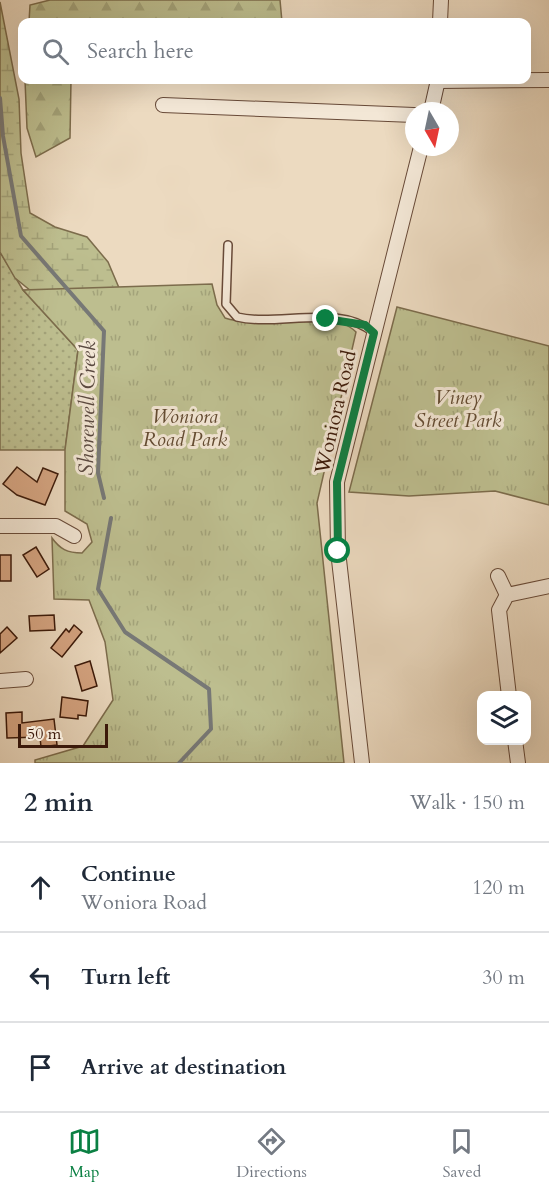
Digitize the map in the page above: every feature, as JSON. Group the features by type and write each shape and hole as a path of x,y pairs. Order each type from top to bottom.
{"street":[{"path":"440,18 441,0"},
{"path":"531,80 549,80"},
{"path":"433,102 437,84"},
{"path":"163,105 405,114"},
{"name":"Woniora Road","path":"362,763 338,551 337,482 420,156"},
{"path":"0,526 56,526 74,536"},
{"path":"498,576 507,595"},
{"path":"507,595 549,585"},
{"path":"507,595 500,610 508,691"},
{"path":"0,681 26,679"},
{"path":"516,745 518,763"}],"lane":[{"path":"228,245 226,303 237,317 299,317 350,321 365,325 374,333"}],"green space":[{"path":"50,0 280,0 282,18 29,18 30,5"},
{"path":"0,2 19,99 21,153 30,213 55,227 87,237 108,262 125,302 93,368 47,304 15,278 0,252"},
{"path":"25,84 71,84 70,138 36,157 27,128"},
{"path":"0,252 23,290 78,350 65,450 0,450"},
{"name":"Woniora Road Park","path":"212,284 217,305 225,318 256,322 313,319 345,324 356,332 317,503 344,763 35,763 35,760 83,746 113,700 105,642 89,600 54,599 52,538 64,550 77,553 82,553 92,542 87,524 65,511 65,450 78,350 23,290"},
{"name":"Viney Street Park","path":"397,307 549,346 549,505 495,491 409,496 349,492"}],"building":[{"path":"17,467 37,482 43,468 58,474 45,505 17,495 3,484"},
{"path":"36,547 49,569 37,577 23,555"},
{"path":"0,555 11,555 11,581 0,581"},
{"path":"54,615 55,630 30,631 29,616"},
{"path":"74,625 82,632 62,657 51,648 66,629 69,632"},
{"path":"7,627 17,638 0,653 0,634"},
{"path":"90,661 97,686 82,691 75,666"},
{"path":"62,697 88,701 86,716 78,715 78,719 60,717"},
{"path":"22,712 22,723 54,719 57,745 41,747 40,737 7,738 6,713"}],"waterway":[{"name":"Shorewell Creek","path":"0,98 3,136 21,236 104,331 98,473 104,498"},
{"name":"Shorewell Creek","path":"111,518 98,589 125,632 209,689 211,729 179,763"}],"route":[{"path":"326,319 365,325 374,333 337,482 338,551"}]}
